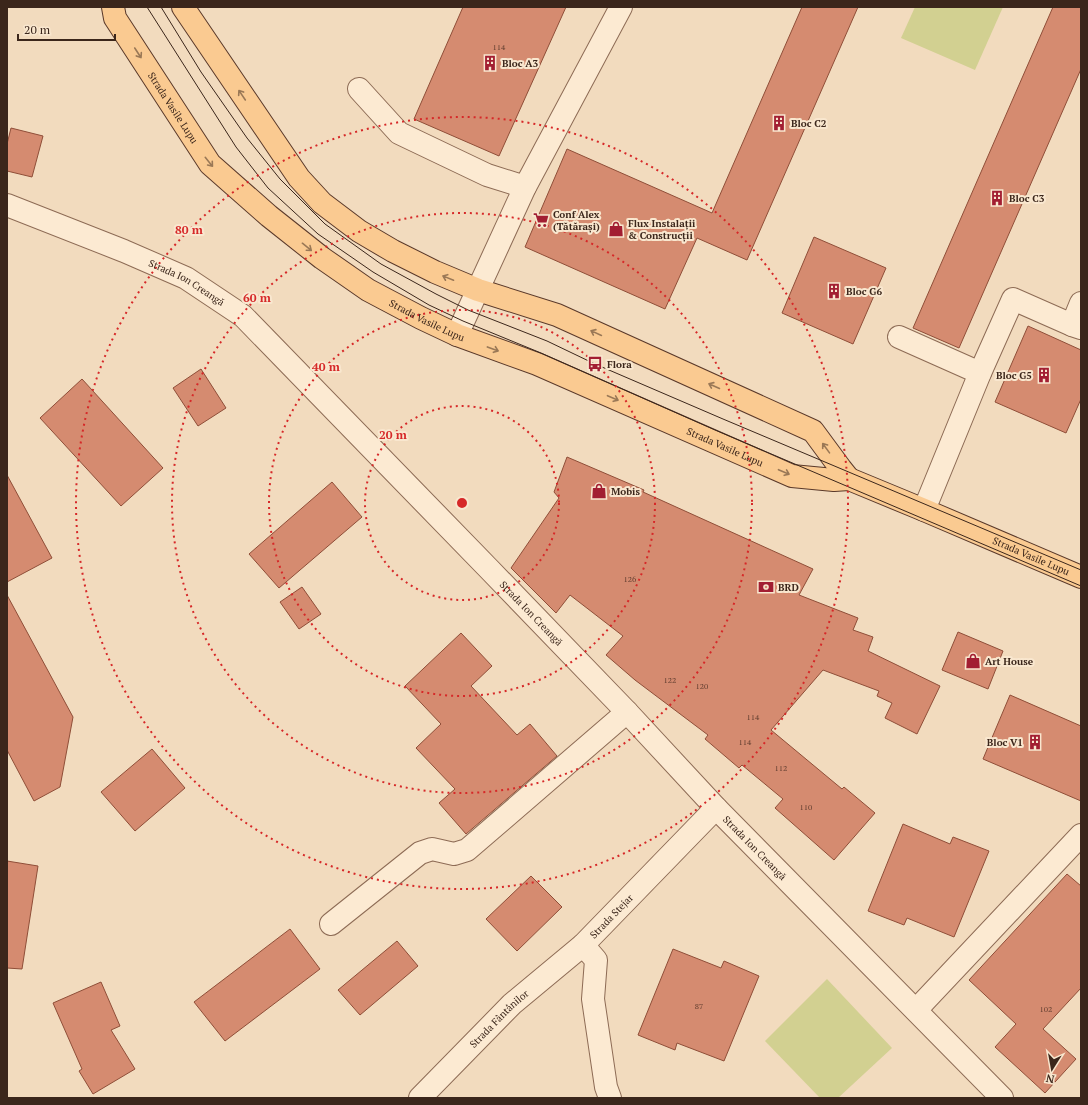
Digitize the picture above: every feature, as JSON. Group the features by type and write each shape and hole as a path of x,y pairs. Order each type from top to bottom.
{"main road":[{"name":"Strada Vasile Lupu","path":"113,7 115,18 210,164 269,216 322,258 368,290 457,335 537,364 792,476 834,480 849,479"},
{"name":"Strada Vasile Lupu","path":"183,7 299,178 322,203 359,232 435,272 478,290 557,315 813,431 849,479 1081,577"}],"street":[{"path":"457,335 525,187 621,7"},
{"path":"359,89 399,133 487,175 525,187"},
{"name":"Strada Ion Creangă","path":"7,205 124,251 186,278 243,316 627,712 716,808 1002,1098"},
{"path":"924,510 980,373 1013,299 1076,327 1081,304"},
{"path":"899,337 980,373"},
{"path":"331,924 420,853 432,849 454,854 467,850 627,712"},
{"name":"Strada Stejar","path":"610,1098 606,1087 593,999 596,960 583,945 716,808"},
{"path":"916,1010 1081,835"},
{"name":"Strada Fântânilor","path":"420,1098 512,1004 583,945"}],"shaded area":[{"path":"915,7 1003,7 975,70 901,38"},
{"path":"827,979 892,1048 838,1098 820,1098 765,1041"}],"building":[{"name":"Bloc A3","path":"463,7 566,7 499,156 414,119"},
{"path":"802,7 858,7 747,260 697,238 665,309 525,247 567,149 712,213"},
{"name":"Bloc C3","path":"1053,7 1081,7 1081,69 959,348 913,328"},
{"path":"11,128 43,136 32,177 7,171 7,144"},
{"name":"Bloc G6","path":"814,237 886,268 853,344 782,313"},
{"name":"Bloc G5","path":"1028,326 1081,350 1081,399 1066,433 995,402"},
{"path":"201,369 226,408 198,426 173,388"},
{"path":"82,379 163,468 121,506 40,418"},
{"path":"567,457 644,490 643,492 813,569 799,595 858,618 853,630 873,637 868,651 940,686 917,734 885,718 892,703 877,696 879,691 823,670 771,730 842,789 844,787 875,813 834,860 775,808 783,799 742,765 739,768 705,739 708,735 635,680 606,655 623,636 570,595 556,613 511,568 559,498 554,492"},
{"path":"7,475 52,558 7,582"},
{"path":"332,482 362,517 279,588 249,554"},
{"path":"302,587 321,614 299,629 280,602"},
{"path":"7,595 73,717 60,787 34,801 7,750"},
{"name":"Art House","path":"958,632 1003,651 988,689 942,670"},
{"path":"461,633 492,666 471,686 517,735 530,724 557,756 466,834 439,803 455,789 416,748 441,724 405,686"},
{"name":"Bloc V1","path":"1010,695 1081,726 1081,801 983,759"},
{"path":"152,749 185,788 135,831 101,792"},
{"path":"903,824 950,844 953,837 989,851 954,937 907,918 904,925 868,911"},
{"path":"7,861 38,866 22,969 7,968"},
{"path":"1067,874 1081,886 1081,988 1043,1029 1076,1059 1045,1093 995,1047 1016,1024 969,980"},
{"path":"531,876 562,907 517,951 486,919"},
{"path":"290,929 320,969 225,1041 194,1002"},
{"path":"397,941 418,966 360,1015 338,990"},
{"path":"673,949 721,968 724,961 759,976 724,1061 677,1043 675,1050 638,1035"},
{"path":"101,982 120,1026 111,1030 135,1069 93,1094 79,1071 82,1069 53,1003"}],"tram line":[{"path":"147,7 236,147 268,188 318,234 373,272 429,305 463,321 541,353 715,430 1081,586"},
{"path":"161,7 201,72 247,138 280,179 325,224 381,264 468,310 547,341 595,364 723,419 1081,570"}],"place":[{"name":"Bloc A3","path":"490,63"},
{"name":"Bloc C2","path":"779,123"},
{"name":"Bloc C3","path":"997,198"},
{"name":"Conf Alex (Tătărași)","path":"541,220"},
{"name":"Flux Instalații & Construcții","path":"616,229"},
{"name":"Bloc G6","path":"834,291"},
{"name":"Flora","path":"595,364"},
{"name":"Bloc G5","path":"1044,375"},
{"name":"Mobis","path":"599,491"},
{"name":"BRD","path":"766,587"},
{"name":"Art House","path":"973,661"},
{"name":"Bloc V1","path":"1035,742"}]}
